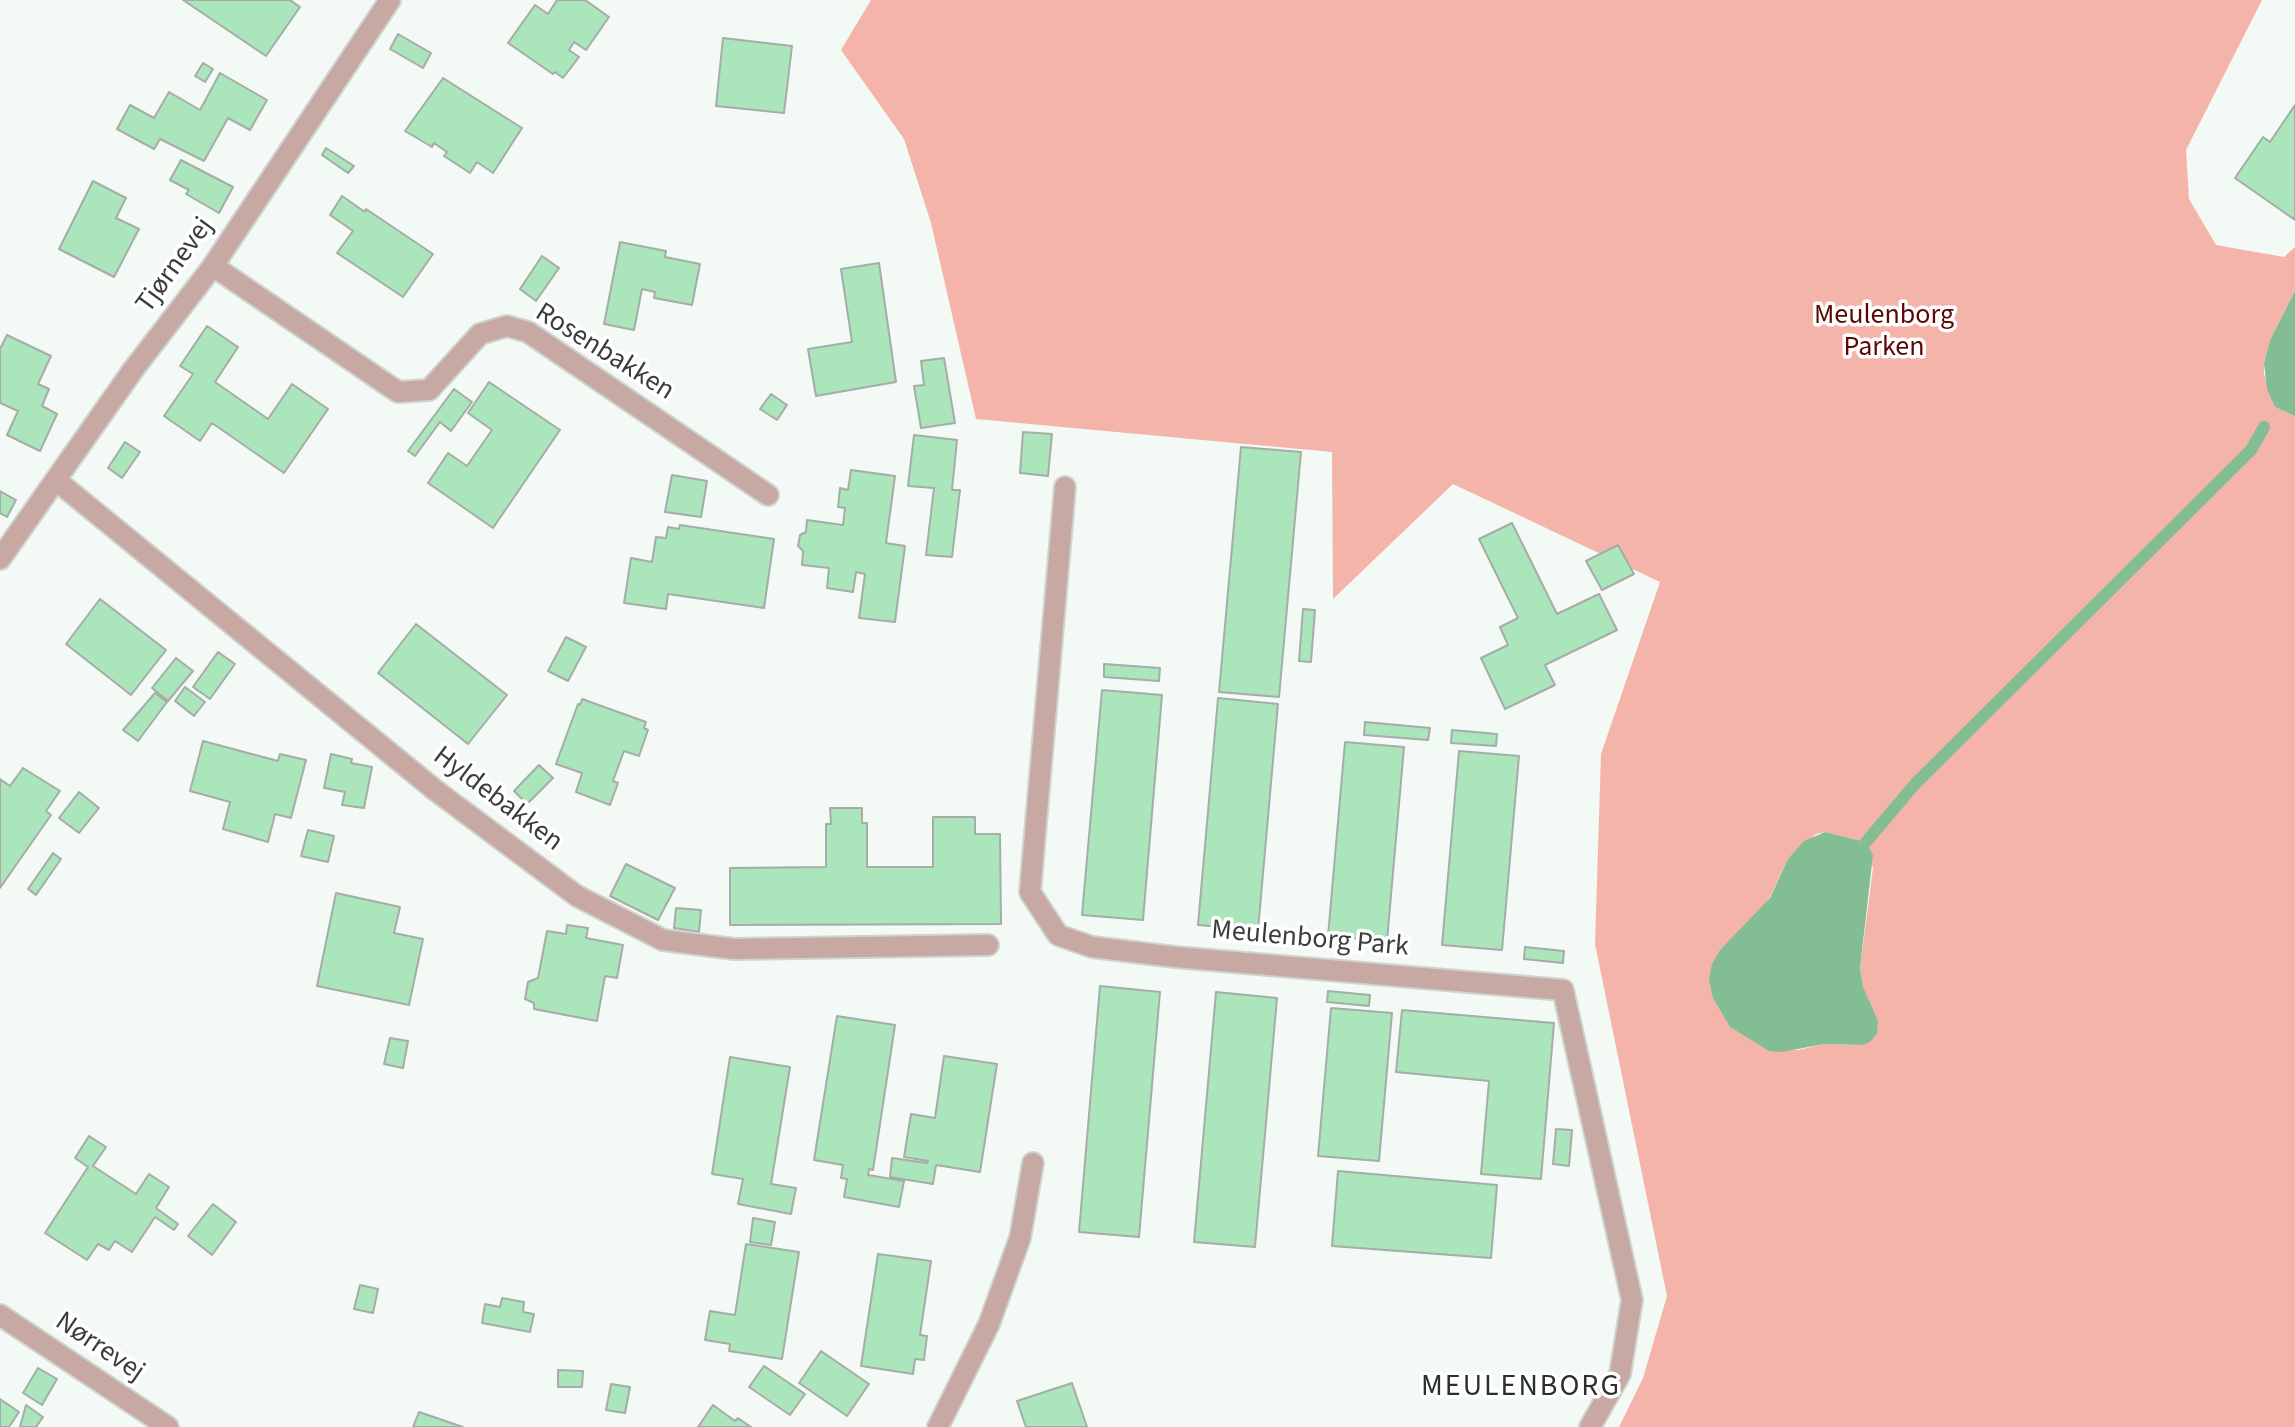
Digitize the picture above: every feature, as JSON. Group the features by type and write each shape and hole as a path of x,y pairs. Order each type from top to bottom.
{"street":[{"name":"Tjørnevej","path":"0,559 133,370 213,266 390,0"},
{"name":"Rosenbakken","path":"213,266 398,392 429,390 480,334 507,326 528,332 768,495"},
{"name":"Hyldebakken","path":"57,481 435,790 577,896 663,940 734,949 988,945"},
{"name":"Meulenborg Park","path":"1065,487 1030,892 1058,935 1092,947 1175,957 1563,990 1632,1300 1620,1374 1590,1427"},
{"path":"938,1427 989,1324 1020,1238 1033,1163"},
{"name":"Nørrevej","path":"0,1315 168,1427"}],"green space":[{"name":"Meulenborg Parken","path":"871,0 2262,0 2186,150 2189,199 2216,245 2284,257 2295,247 2295,291 2270,340 2264,374 2275,407 2295,416 2295,1427 1619,1427 1643,1378 1667,1296 1595,944 1601,754 1660,582 1453,484 1333,599 1332,452 976,419 931,223 904,139 841,50","holes":["1825,832 1866,842 1873,868 1860,968 1863,987 1862,1045 1824,1044 1798,1050 1769,1050 1730,1027 1720,950 1762,909 1788,859 1816,834"]}],"shaded area":[{"path":"2295,291 2295,416 2275,407 2267,389 2264,363 2270,340"},
{"path":"1825,832 1866,842 1873,855 1860,968 1863,987 1878,1021 1877,1034 1862,1045 1824,1044 1782,1052 1769,1051 1730,1027 1713,998 1709,980 1712,964 1720,950 1770,898 1788,859 1804,841"}],"building":[{"path":"183,0 290,0 300,7 266,56"},
{"path":"557,0 585,0 609,17 586,50 574,42 569,50 579,57 563,78 508,43 535,5 548,14"},
{"path":"398,34 431,53 423,68 390,49"},
{"path":"723,38 792,46 784,113 716,106"},
{"path":"203,63 213,69 205,82 195,76"},
{"path":"220,73 267,100 250,130 228,118 204,161 160,139 154,149 117,129 130,105 154,118 169,92 200,110"},
{"path":"443,78 522,128 493,173 477,162 470,173 444,156 447,152 434,143 432,147 405,131"},
{"path":"2295,105 2295,220 2235,178 2263,137 2270,142"},
{"path":"326,148 354,166 348,173 322,155"},
{"path":"181,160 233,187 219,213 186,194 189,190 170,180"},
{"path":"93,181 126,198 116,218 139,229 114,277 59,249"},
{"path":"342,196 433,254 403,297 337,253 353,231 330,215"},
{"path":"620,242 666,251 665,257 700,264 692,305 654,298 655,292 642,289 634,330 604,324"},
{"path":"542,256 559,268 536,301 520,289"},
{"path":"879,263 896,382 816,396 808,349 852,342 841,269"},
{"path":"207,326 238,347 215,382 268,419 292,384 328,409 284,473 212,423 200,441 164,416 193,374 180,366"},
{"path":"7,335 51,356 38,384 49,389 42,406 57,414 40,451 7,435 18,411 0,403 0,349"},
{"path":"944,358 955,423 921,428 914,386 924,385 921,361"},
{"path":"489,382 560,430 493,528 428,483 448,453 467,466 492,430 468,413"},
{"path":"454,389 472,402 451,431 440,422 415,456 408,451"},
{"path":"771,394 787,405 777,420 760,409"},
{"path":"1023,432 1052,434 1048,476 1020,473"},
{"path":"914,435 957,440 952,490 960,490 952,557 926,555 934,488 908,486"},
{"path":"125,442 140,452 122,478 108,468"},
{"path":"1241,447 1301,452 1279,697 1219,692"},
{"path":"851,470 895,476 886,543 905,546 895,622 859,618 865,574 856,572 853,592 827,588 829,568 802,565 803,551 798,546 800,535 806,532 807,520 843,525 845,508 838,507 840,488 848,490"},
{"path":"672,475 707,481 701,517 665,512"},
{"path":"0,491 16,500 7,517 0,513"},
{"path":"1512,523 1557,614 1599,594 1617,630 1545,665 1555,685 1505,709 1481,658 1508,645 1500,627 1518,618 1479,539"},
{"path":"680,525 774,539 764,608 668,594 666,609 624,603 631,558 652,562 656,537 666,538 668,527 679,529"},
{"path":"1618,545 1634,574 1602,590 1586,561"},
{"path":"100,599 166,650 131,695 66,644"},
{"path":"1303,609 1315,610 1311,662 1299,661"},
{"path":"416,624 507,695 468,744 378,673"},
{"path":"566,637 586,647 568,681 548,671"},
{"path":"218,652 235,664 210,699 193,687"},
{"path":"176,658 193,671 168,701 152,688"},
{"path":"1104,664 1160,668 1159,681 1104,677"},
{"path":"185,687 205,702 194,716 175,701"},
{"path":"1102,690 1162,695 1143,920 1082,915"},
{"path":"155,693 167,702 138,741 123,730"},
{"path":"1218,698 1278,704 1258,930 1198,925"},
{"path":"582,699 646,722 644,728 648,730 639,756 624,751 613,781 618,783 610,805 576,792 582,773 556,764"},
{"path":"1365,722 1430,728 1428,740 1364,735"},
{"path":"1452,730 1497,734 1496,746 1451,743"},
{"path":"203,741 278,761 280,754 306,760 291,818 275,814 268,842 223,829 230,802 190,791"},
{"path":"1345,742 1404,747 1387,941 1328,936"},
{"path":"1459,751 1519,756 1502,950 1442,945"},
{"path":"331,754 352,759 351,763 372,767 364,808 342,805 345,792 324,788"},
{"path":"539,765 553,778 527,804 514,791"},
{"path":"23,768 60,791 46,811 51,815 0,888 0,779 10,786"},
{"path":"79,792 99,808 79,833 59,818"},
{"path":"830,808 862,808 862,823 867,823 867,867 933,867 933,817 975,817 975,834 1000,834 1001,924 730,925 730,868 826,867 826,824 831,824"},
{"path":"308,830 334,836 328,862 301,856"},
{"path":"53,853 61,859 36,895 28,889"},
{"path":"626,864 675,888 658,920 610,896"},
{"path":"336,893 400,907 394,933 423,939 409,1005 317,986"},
{"path":"676,908 701,910 699,932 674,928"},
{"path":"567,925 588,928 586,938 623,945 617,978 605,976 597,1021 534,1009 534,1003 525,999 528,982 538,978 547,931 566,934"},
{"path":"1525,947 1564,951 1563,963 1524,959"},
{"path":"1100,986 1160,992 1139,1237 1079,1232"},
{"path":"1328,991 1370,995 1369,1006 1327,1002"},
{"path":"1216,992 1277,998 1255,1247 1194,1242"},
{"path":"1331,1008 1392,1013 1379,1161 1318,1156"},
{"path":"1402,1010 1554,1023 1541,1179 1481,1174 1489,1081 1396,1072"},
{"path":"837,1016 895,1025 873,1170 869,1169 868,1175 904,1181 899,1207 844,1197 847,1179 841,1178 843,1165 814,1160"},
{"path":"390,1038 408,1041 403,1068 384,1064"},
{"path":"944,1056 997,1064 980,1172 936,1165 933,1184 890,1177 892,1158 928,1161 904,1157 911,1114 935,1118"},
{"path":"730,1057 790,1067 771,1184 796,1188 791,1214 738,1204 743,1179 712,1174"},
{"path":"1556,1129 1572,1130 1569,1166 1553,1164"},
{"path":"89,1136 106,1147 93,1166 136,1194 149,1174 169,1187 156,1208 178,1224 174,1230 155,1217 132,1252 115,1241 109,1250 98,1244 87,1260 45,1233 88,1167 75,1158"},
{"path":"1338,1171 1497,1185 1491,1258 1332,1246"},
{"path":"213,1204 236,1222 212,1255 188,1236"},
{"path":"753,1218 775,1222 771,1245 750,1242"},
{"path":"746,1244 799,1252 782,1359 729,1351 730,1344 705,1340 710,1311 735,1315"},
{"path":"878,1254 931,1261 920,1335 927,1336 924,1360 915,1359 913,1374 861,1366"},
{"path":"360,1285 378,1289 373,1313 354,1309"},
{"path":"502,1298 524,1302 523,1312 534,1314 530,1332 482,1323 485,1304 500,1307"},
{"path":"821,1351 869,1384 847,1416 799,1383"},
{"path":"764,1366 805,1394 790,1415 749,1387"},
{"path":"38,1368 57,1379 42,1405 23,1393"},
{"path":"558,1370 583,1371 582,1387 558,1387"},
{"path":"1072,1383 1087,1427 1026,1427 1017,1401"},
{"path":"611,1384 630,1387 625,1413 606,1410"},
{"path":"0,1399 19,1412 9,1427 0,1427"},
{"path":"26,1405 43,1417 36,1427 20,1427"},
{"path":"713,1405 735,1421 738,1418 751,1427 698,1427"},
{"path":"419,1412 463,1427 413,1427"}],"waterway":[{"path":"1866,842 1915,784 2251,450 2264,427"}],"district":[{"name":"MEULENBORG","path":"1521,1388"}]}
